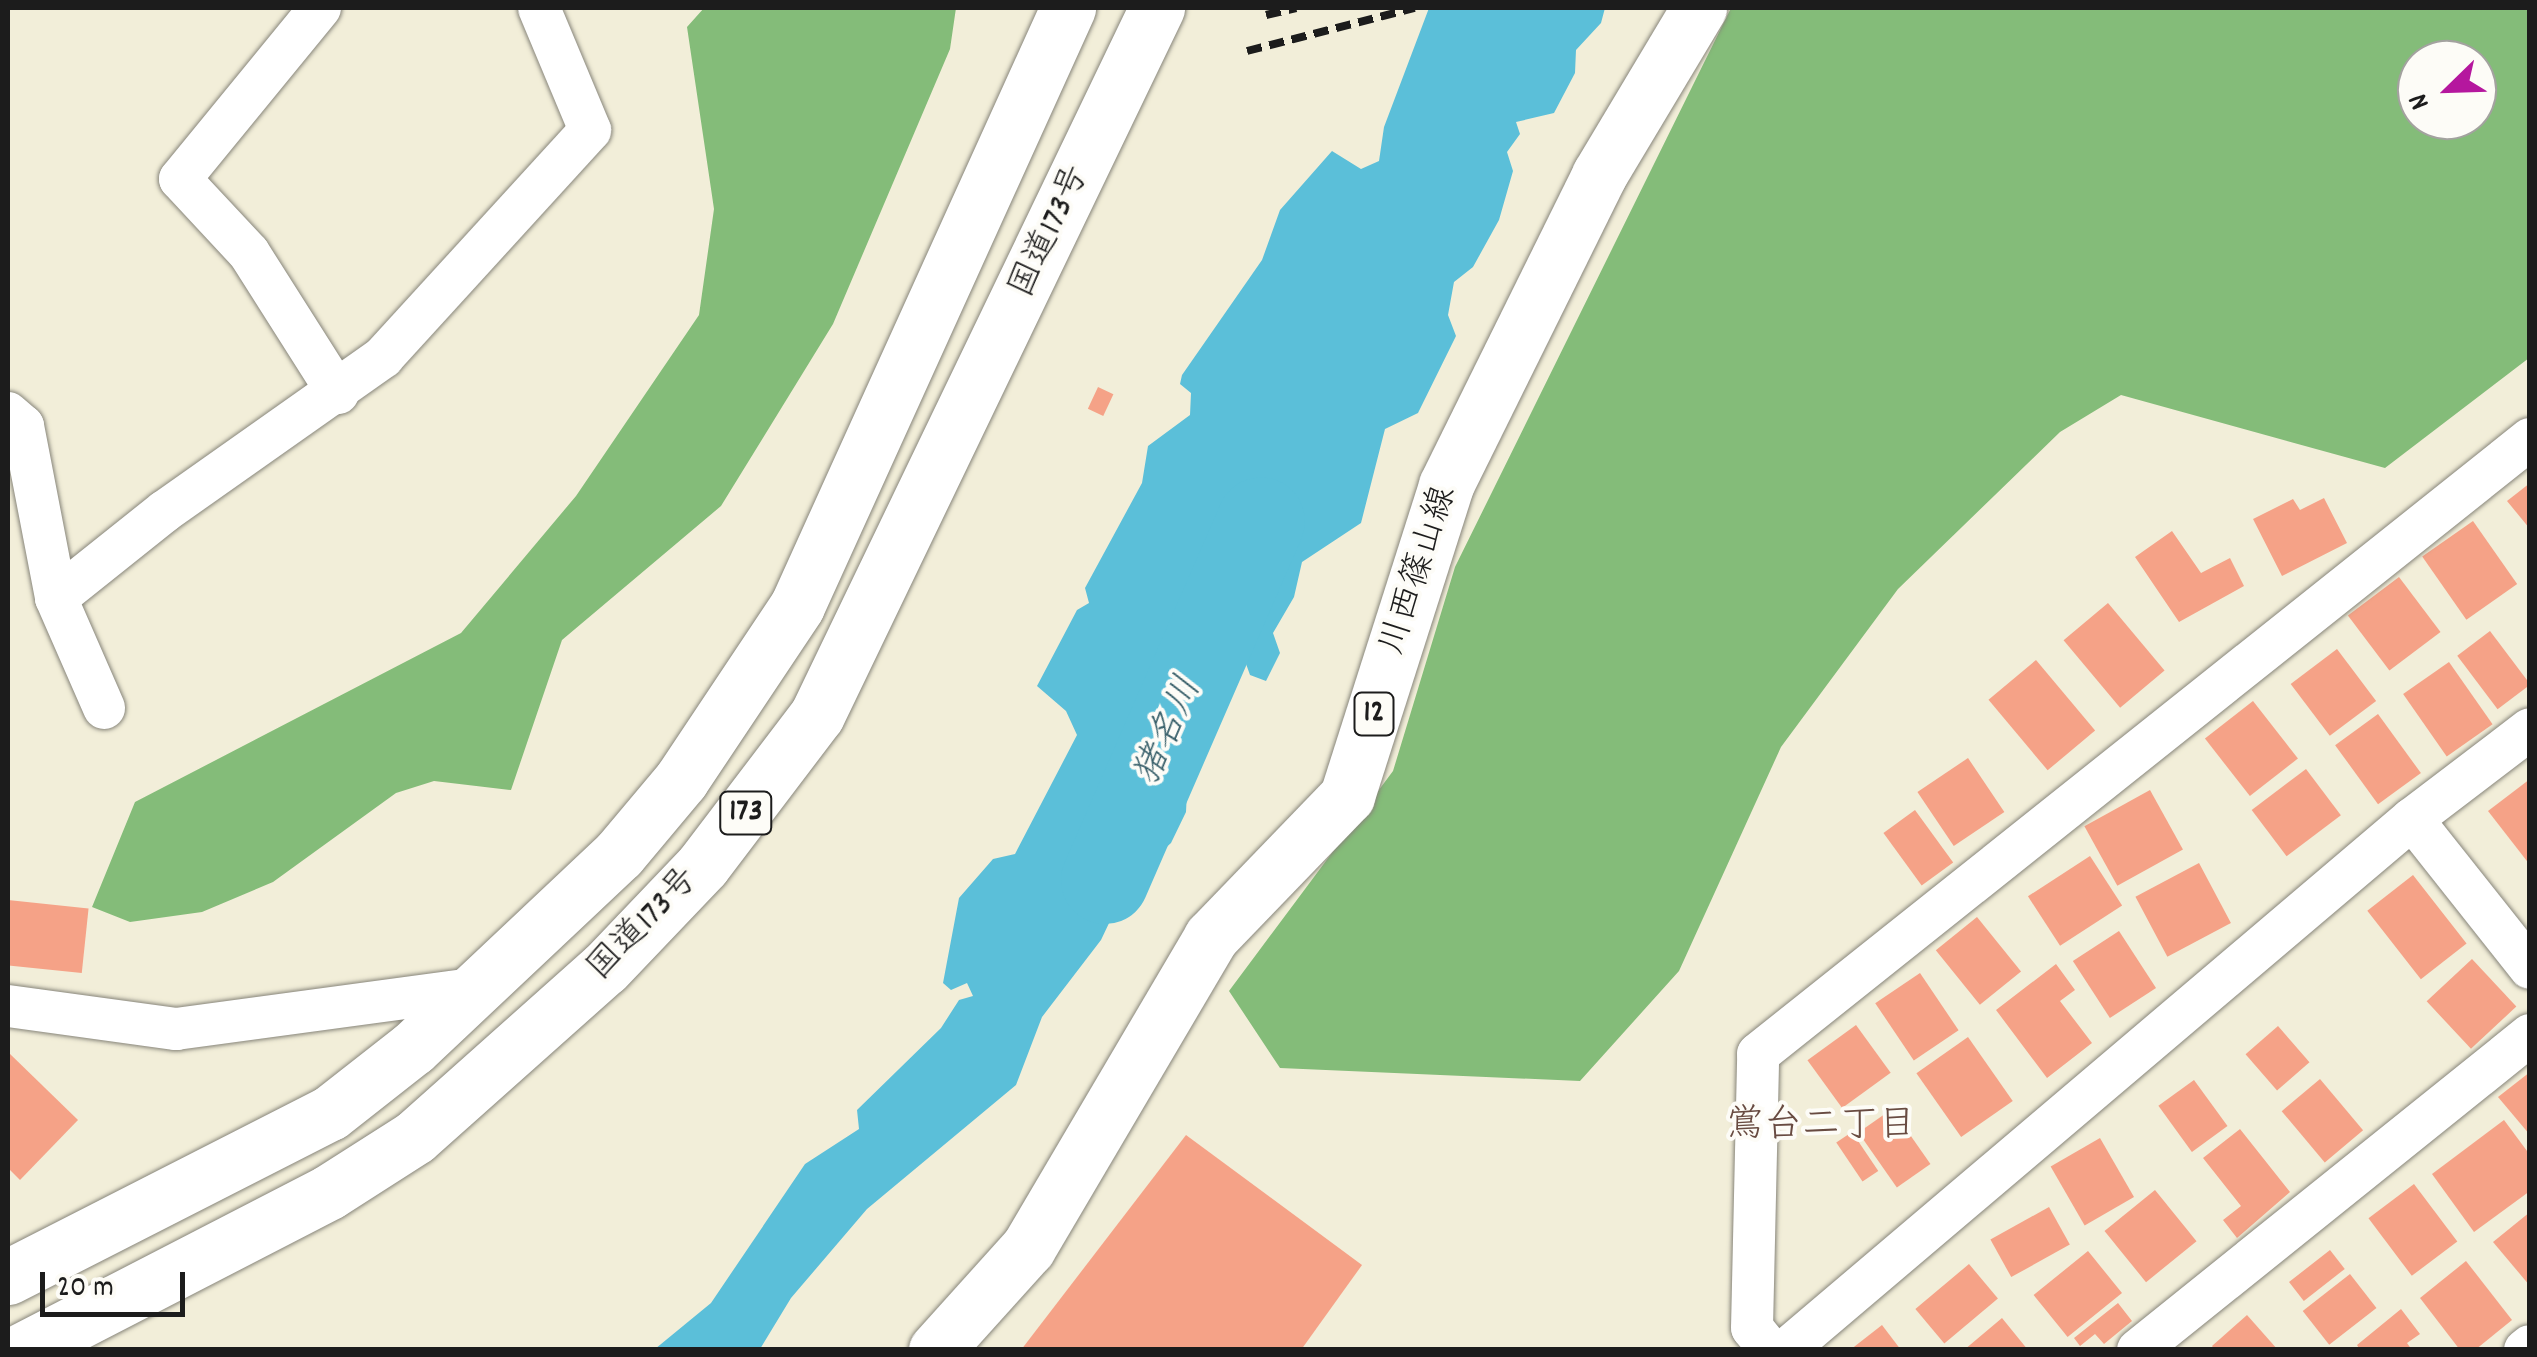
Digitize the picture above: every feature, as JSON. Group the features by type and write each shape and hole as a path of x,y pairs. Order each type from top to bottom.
{"main road":[{"name":"国道173号","path":"8,1277 330,1113 479,988 620,854 680,780 797,606 1068,8"},
{"name":"国道173号","path":"25,1349 329,1192 415,1136 605,968 703,865 817,714 1157,8"},
{"name":"川西篠山線","path":"936,1350 1028,1248 1211,937 1347,796 1446,485 1599,175 1699,8"}],"street":[{"path":"320,8 180,179 248,252 338,392"},
{"path":"56,598 165,511 383,357 590,130 538,8"},
{"path":"8,413 23,426 56,598 104,708"},
{"path":"1770,1350 1752,1328 1758,1054 2530,439"},
{"path":"1786,1350 2412,819 2530,730"},
{"path":"2412,819 2530,968"},
{"path":"8,1006 176,1029 479,988"},
{"path":"2138,1350 2530,1036"}],"green space":[{"path":"704,8 956,8 950,49 833,324 721,506 562,640 511,790 434,781 396,793 273,882 202,912 130,922 92,907 135,802 461,633 576,496 699,315 714,209 687,27"},
{"path":"1731,8 2529,8 2529,358 2385,468 2121,395 2060,432 1898,589 1781,747 1679,971 1580,1081 1280,1068 1229,991 1393,771 1455,567"}],"water":[{"path":"1429,8 1605,8 1601,23 1576,50 1575,73 1554,113 1516,122 1520,134 1507,152 1513,171 1499,220 1473,267 1454,282 1448,315 1456,336 1418,413 1385,429 1361,523 1302,562 1294,597 1273,633 1280,653 1266,681 1250,675 1235,633 1222,629 1210,635 1216,645 1210,654 1194,646 1173,664 1167,684 1185,719 1179,737 1145,751 1143,761 1177,792 1187,791 1186,812 1171,843 1129,881 1101,940 1042,1017 1016,1085 867,1209 791,1298 760,1349 655,1349 711,1303 805,1164 859,1129 857,1110 941,1028 959,1000 973,996 967,983 951,990 943,983 959,898 993,859 1015,854 1077,735 1066,711 1037,686 1077,610 1089,603 1085,588 1142,483 1148,446 1190,415 1191,393 1180,384 1182,375 1262,260 1280,210 1332,151 1361,169 1379,161 1384,127"}],"building":[{"path":"1098,387 1113,394 1103,416 1088,409"},
{"path":"2530,483 2530,529 2507,501"},
{"path":"2324,498 2347,543 2282,576 2253,519 2293,499 2300,510"},
{"path":"2473,521 2517,584 2466,620 2422,557"},
{"path":"2172,531 2201,573 2230,558 2244,586 2179,622 2135,557"},
{"path":"2399,577 2441,632 2389,671 2348,616"},
{"path":"2108,603 2165,670 2120,708 2064,640"},
{"path":"2490,631 2530,684 2498,709 2457,656"},
{"path":"2337,649 2376,701 2330,736 2291,684"},
{"path":"2036,660 2095,730 2048,770 1989,700"},
{"path":"2449,662 2493,724 2447,756 2403,694"},
{"path":"2253,701 2298,759 2250,796 2205,739"},
{"path":"2378,714 2421,773 2378,804 2335,745"},
{"path":"1968,758 2004,812 1954,846 1917,792"},
{"path":"2306,769 2341,815 2287,856 2252,810"},
{"path":"2530,779 2530,865 2488,811"},
{"path":"2150,790 2183,849 2117,886 2084,826"},
{"path":"1915,810 1953,863 1922,886 1883,833"},
{"path":"2090,856 2122,905 2060,946 2028,896"},
{"path":"2199,863 2231,923 2167,957 2135,897"},
{"path":"2413,875 2467,944 2421,979 2367,911"},
{"path":"8,900 89,908 82,973 8,965"},
{"path":"1977,917 2021,971 1980,1005 1936,950"},
{"path":"2119,931 2156,988 2110,1018 2073,961"},
{"path":"2472,959 2516,1007 2471,1049 2427,1001"},
{"path":"2056,964 2075,990 2060,1001 2092,1043 2047,1078 1996,1010"},
{"path":"1920,973 1959,1030 1914,1060 1875,1003"},
{"path":"1856,1025 1891,1073 1842,1108 1807,1060"},
{"path":"2278,1026 2309,1062 2277,1090 2246,1054"},
{"path":"1968,1037 2013,1101 1961,1137 1916,1073"},
{"path":"8,1052 78,1120 20,1180 8,1168"},
{"path":"2530,1072 2530,1135 2498,1097"},
{"path":"2320,1079 2363,1130 2325,1162 2282,1111"},
{"path":"2194,1080 2228,1126 2192,1152 2158,1106"},
{"path":"1892,1109 1930,1164 1897,1187 1858,1133"},
{"path":"2504,1120 2530,1155 2530,1191 2474,1232 2432,1174"},
{"path":"2240,1129 2290,1192 2237,1238 2223,1220 2241,1206 2203,1158"},
{"path":"1852,1132 1878,1171 1863,1182 1836,1143"},
{"path":"1186,1135 1362,1265 1301,1350 1021,1350"},
{"path":"2100,1138 2134,1197 2085,1225 2051,1166"},
{"path":"2414,1184 2457,1242 2412,1276 2368,1218"},
{"path":"2155,1190 2197,1241 2146,1282 2104,1231"},
{"path":"2049,1207 2070,1245 2011,1277 1990,1239"},
{"path":"2530,1212 2530,1286 2493,1242"},
{"path":"2330,1250 2345,1269 2304,1301 2289,1282"},
{"path":"2088,1251 2122,1293 2068,1337 2034,1295"},
{"path":"2466,1261 2512,1320 2475,1350 2460,1350 2420,1298"},
{"path":"1969,1264 1998,1298 1944,1343 1915,1309"},
{"path":"2350,1274 2376,1308 2329,1345 2303,1311"},
{"path":"2118,1303 2132,1321 2104,1344 2095,1334 2080,1346 2074,1338"},
{"path":"2401,1309 2420,1334 2407,1343 2412,1350 2360,1350 2357,1345"},
{"path":"2247,1315 2278,1350 2215,1350 2212,1346"},
{"path":"2002,1318 2028,1350 1964,1350"},
{"path":"1882,1325 1901,1350 1850,1350"}],"waterway":[{"name":"猪名川","path":"1105,880 1261,522"}],"railway":[{"path":"1266,15 1296,8"},
{"path":"1247,51 1415,8"}],"district":[{"name":"鴬台二丁目","path":"1821,1128"}]}
